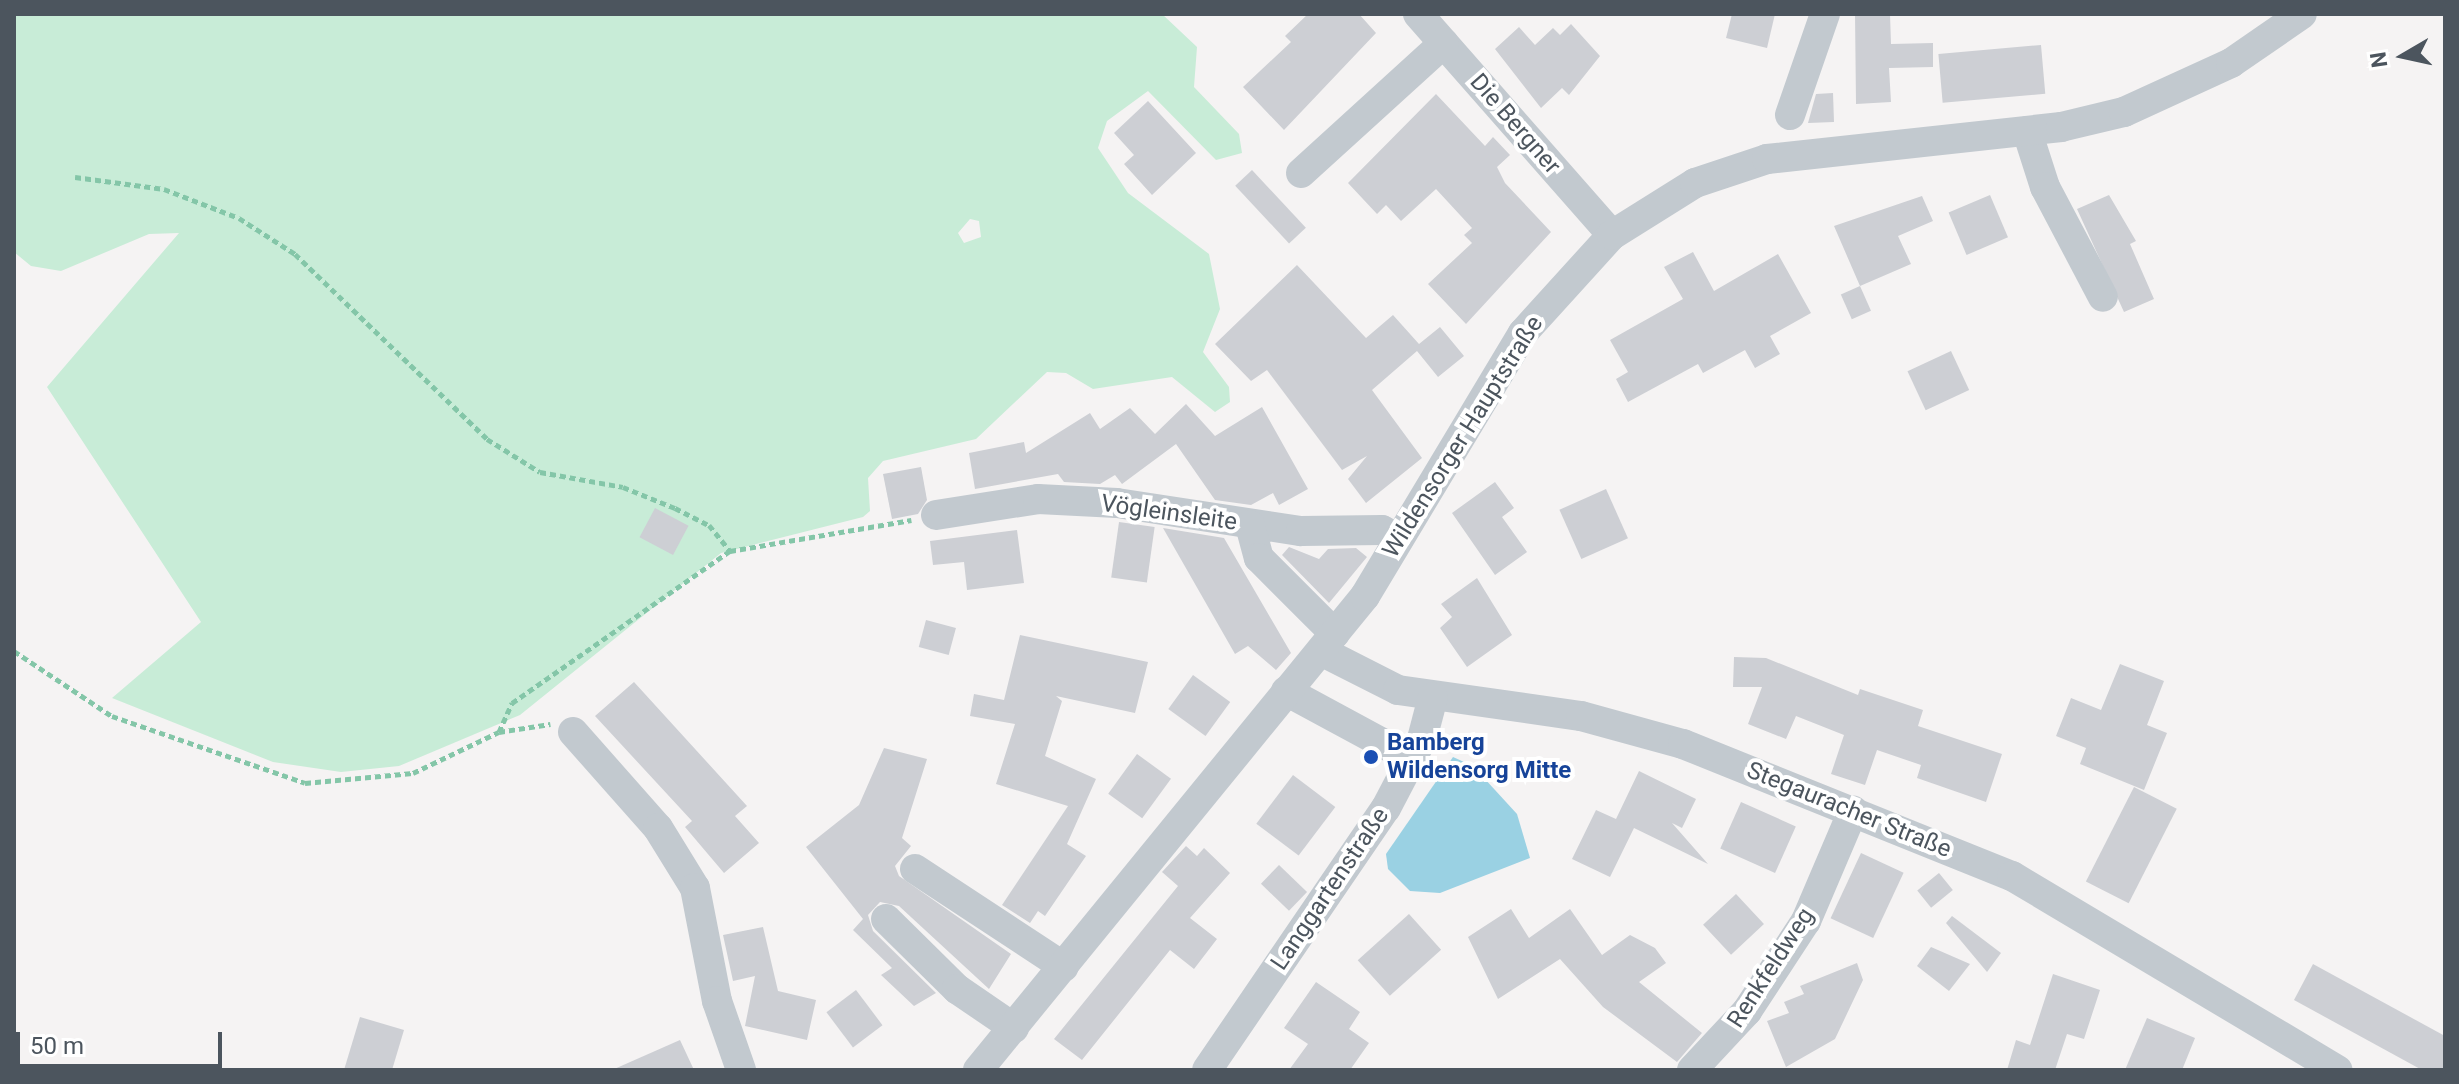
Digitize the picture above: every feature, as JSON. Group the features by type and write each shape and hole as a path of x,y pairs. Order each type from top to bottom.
{"street":[{"name":"Die Bergner","path":"1418,14 1612,235"},
{"path":"1790,115 1825,14"},
{"name":"Wildensorger Hauptstraße","path":"978,1070 1328,642 1399,539 1523,333 1612,235 1695,183 1767,159 2027,131 2124,112 2173,93 2302,14"},
{"path":"1301,173 1444,43"},
{"path":"2027,131 2045,187 2103,297"},
{"name":"Vögleinsleite","path":"936,515 1038,499 1170,508 1250,525 1301,531 1358,527 1399,539"},
{"name":"Stegauracher Straße","path":"1250,525 1259,558 1328,642 1363,677 1433,697 1619,724 1853,811 2012,876 2338,1070"},
{"path":"1286,691 1412,759"},
{"name":"Langgartenstraße","path":"1207,1070 1386,808 1412,759 1433,697"},
{"path":"573,732 658,828 695,888 717,1001 741,1070"},
{"name":"Renkfeldweg","path":"1692,1070 1747,1011 1806,921 1853,811"},
{"path":"915,869 1064,967"},
{"path":"886,919 957,989 1014,1028"}],"path":[{"path":"75,177 164,189 239,218 295,254 487,439 540,472 623,487 675,508 709,525 730,551"},
{"path":"499,732 512,703 730,551 936,515"},
{"path":"14,651 112,716 305,783 413,773 499,732 536,723 573,732"}],"green space":[{"path":"14,14 1162,14 1197,47 1194,87 1239,134 1242,153 1216,160 1148,91 1107,121 1098,148 1128,193 1209,254 1220,309 1203,352 1229,387 1230,402 1215,412 1172,377 1093,389 1066,373 1047,372 976,439 883,461 868,478 870,511 863,517 721,553 520,715 399,766 341,772 273,762 112,698 201,622 47,387 179,233 149,234 61,271 31,266 14,252","holes":["970,219 979,221 981,237 964,243 958,233"]}],"water":[{"path":"1453,757 1473,766 1517,814 1530,858 1440,893 1410,891 1388,869 1386,854"}],"building":[{"path":"1308,14 1359,14 1376,33 1284,130 1243,87 1291,42 1285,36"},
{"path":"1732,14 1775,14 1767,48 1726,38"},
{"path":"1855,14 1890,14 1891,44 1933,43 1933,67 1889,68 1891,102 1856,104"},
{"path":"1571,24 1600,56 1569,95 1562,88 1541,108 1495,49 1519,27 1535,45 1553,28 1560,35"},
{"path":"2041,45 2045,94 1943,103 1938,54"},
{"path":"1833,93 1834,122 1808,123 1816,94"},
{"path":"1436,94 1485,146 1493,137 1510,155 1497,167 1505,183 1551,232 1466,324 1428,284 1472,243 1464,235 1472,228 1436,189 1401,221 1386,205 1377,214 1348,183"},
{"path":"1148,101 1196,153 1152,195 1124,164 1134,155 1114,133"},
{"path":"1252,170 1306,228 1289,243 1235,186"},
{"path":"1990,195 2008,237 1967,255 1949,213"},
{"path":"2109,195 2136,241 2130,244 2154,299 2124,312 2077,209"},
{"path":"1922,196 1933,221 1898,236 1911,264 1860,286 1834,226"},
{"path":"1693,252 1714,291 1778,254 1811,313 1770,336 1780,354 1755,368 1745,350 1703,373 1698,364 1628,402 1616,379 1628,372 1610,340 1683,299 1664,267"},
{"path":"1297,265 1366,338 1393,315 1419,344 1440,327 1464,356 1438,377 1417,351 1372,390 1422,458 1366,503 1348,479 1367,456 1342,470 1267,370 1251,381 1215,344"},
{"path":"1860,286 1871,311 1852,319 1841,295"},
{"path":"1951,351 1969,390 1926,410 1907,371"},
{"path":"1186,404 1215,436 1262,407 1308,489 1279,505 1273,493 1251,505 1215,500 1176,444 1122,484 1115,475 1100,484 1064,482 1058,474 975,489 969,453 1024,442 1026,453 1090,413 1100,429 1130,408 1155,434"},
{"path":"921,467 927,500 918,514 892,519 883,474"},
{"path":"1495,482 1514,508 1502,517 1527,552 1495,575 1452,513"},
{"path":"1606,489 1628,538 1581,559 1559,510"},
{"path":"655,508 689,526 673,555 640,537"},
{"path":"1119,522 1155,527 1147,582 1111,577"},
{"path":"1163,528 1224,538 1291,653 1276,670 1248,646 1235,654"},
{"path":"1017,530 1024,583 967,590 964,562 933,565 930,541"},
{"path":"1289,547 1319,559 1328,549 1356,548 1367,557 1329,603 1282,555"},
{"path":"1477,578 1512,635 1467,667 1440,628 1452,617 1441,604"},
{"path":"926,620 956,628 949,655 919,647"},
{"path":"1020,635 1148,662 1135,713 1056,696 1062,701 1045,756 1096,779 1067,844 1086,856 1045,916 1038,911 1030,923 1002,905 1068,806 996,784 1015,724 970,716 974,694 1004,700"},
{"path":"1734,657 1766,658 1858,695 1860,689 1923,710 1918,726 2002,754 1986,802 1917,778 1921,765 1877,750 1865,785 1831,774 1844,735 1796,716 1786,739 1748,724 1762,687 1733,687"},
{"path":"2120,664 2164,681 2147,725 2167,733 2144,790 2080,764 2086,748 2056,736 2071,698 2101,710"},
{"path":"1193,675 1230,702 1206,736 1168,709"},
{"path":"634,682 747,806 735,816 759,843 724,873 685,827 692,821 595,716"},
{"path":"884,748 927,759 902,838 911,846 895,866 899,876 1011,954 989,989 899,906 880,902 868,915 873,931 936,993 914,1006 881,975 892,968 853,930 863,919 806,847 859,805"},
{"path":"1137,754 1171,779 1142,818 1108,794"},
{"path":"1639,771 1696,799 1682,828 1672,823 1708,864 1634,828 1610,877 1572,859 1596,810 1616,819"},
{"path":"1293,775 1335,807 1299,856 1256,824"},
{"path":"2134,787 2177,809 2129,903 2086,881"},
{"path":"1741,802 1796,826 1775,873 1720,849"},
{"path":"1186,846 1197,856 1204,848 1230,873 1190,918 1217,939 1194,969 1170,950 1082,1060 1054,1039 1178,886 1162,872"},
{"path":"1861,853 1904,873 1873,938 1831,918"},
{"path":"1279,865 1307,892 1289,911 1261,884"},
{"path":"1939,873 1953,890 1931,908 1917,891"},
{"path":"1736,894 1764,924 1731,955 1703,925"},
{"path":"1511,909 1529,938 1570,909 1602,955 1630,935 1655,948 1666,963 1639,982 1702,1033 1677,1062 1603,1007 1560,959 1498,999 1468,937"},
{"path":"1409,914 1441,950 1390,996 1358,960"},
{"path":"1952,916 2001,953 1987,972 1946,923"},
{"path":"763,927 778,991 816,1000 807,1040 745,1026 755,976 733,981 723,935"},
{"path":"1931,947 1970,964 1949,991 1917,966"},
{"path":"1857,963 1863,980 1835,1039 1786,1067 1767,1021 1789,1013 1784,1002 1804,994 1800,986"},
{"path":"2313,964 2445,1036 2445,1070 2422,1070 2294,1000"},
{"path":"2053,974 2100,990 2084,1039 2067,1034 2055,1070 2007,1070 2016,1040 2030,1045"},
{"path":"1316,982 1360,1012 1349,1029 1369,1043 1350,1070 1289,1070 1308,1044 1284,1028"},
{"path":"856,990 882,1025 853,1047 826,1012"},
{"path":"360,1017 404,1030 392,1070 344,1070"},
{"path":"2147,1018 2195,1038 2182,1070 2125,1070"},
{"path":"680,1040 694,1070 612,1070"}],"place":[{"name":"Bamberg Wildensorg Mitte","path":"1371,757"}]}
